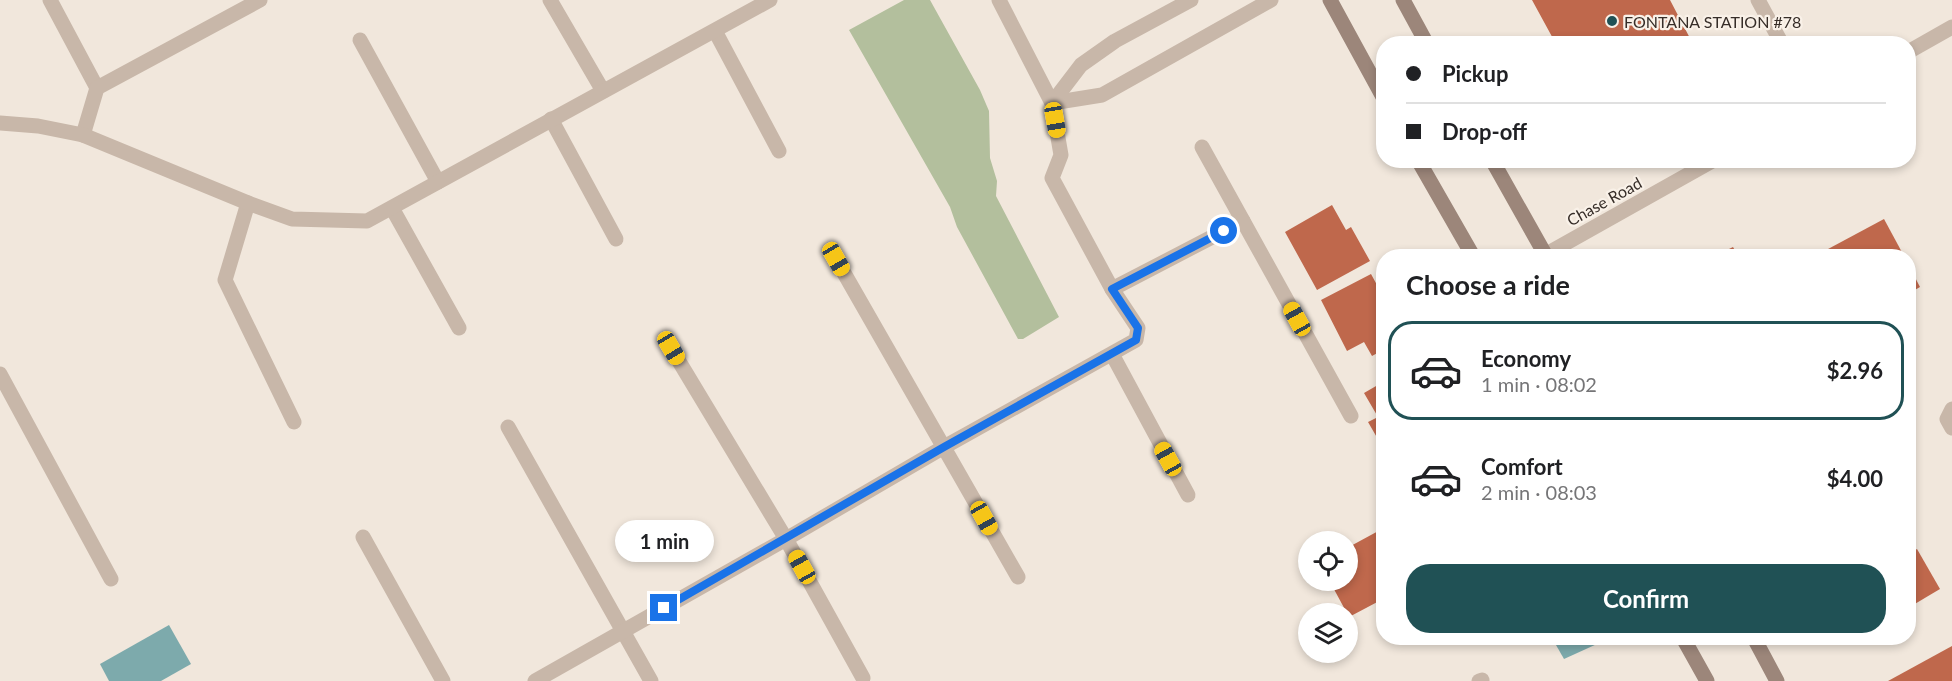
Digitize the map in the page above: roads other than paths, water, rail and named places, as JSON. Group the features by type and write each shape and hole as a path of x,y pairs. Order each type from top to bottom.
{"main road":[{"path":"1330,0 1376,84"},
{"path":"1403,0 1423,36"},
{"path":"1423,168 1469,249"},
{"path":"1496,168 1541,249"},
{"path":"1687,645 1707,681"},
{"path":"1758,645 1777,681"}],"street":[{"path":"50,0 97,88 83,135"},
{"path":"97,88 260,0"},
{"path":"550,0 603,91"},
{"path":"535,681 1136,340 1138,328 1112,289 1052,178 1061,154 1052,103 999,0"},
{"path":"1052,103 1081,65 1115,41 1191,0"},
{"path":"1052,103 1102,95 1271,0"},
{"path":"1758,0 1778,36"},
{"path":"0,123 38,126 83,135 292,219 367,221 766,1"},
{"path":"1916,47 1952,27"},
{"path":"715,31 779,151"},
{"path":"360,40 438,183"},
{"path":"551,119 616,239"},
{"path":"1202,147 1351,416"},
{"name":"Chase Road","path":"1557,249 1700,168"},
{"path":"248,203 225,280 294,422"},
{"path":"392,208 459,328"},
{"path":"1112,289 1243,221"},
{"path":"836,259 1017,577"},
{"path":"671,348 786,539 863,678"},
{"path":"1112,354 1188,495"},
{"path":"0,374 111,579"},
{"path":"508,427 651,681"},
{"path":"363,537 443,681"}],"water":[{"path":"169,625 191,664 161,681 109,681 100,664"},
{"path":"1556,645 1595,645 1564,659"}],"place":[{"name":"FONTANA STATION #78","path":"1612,21"}]}
